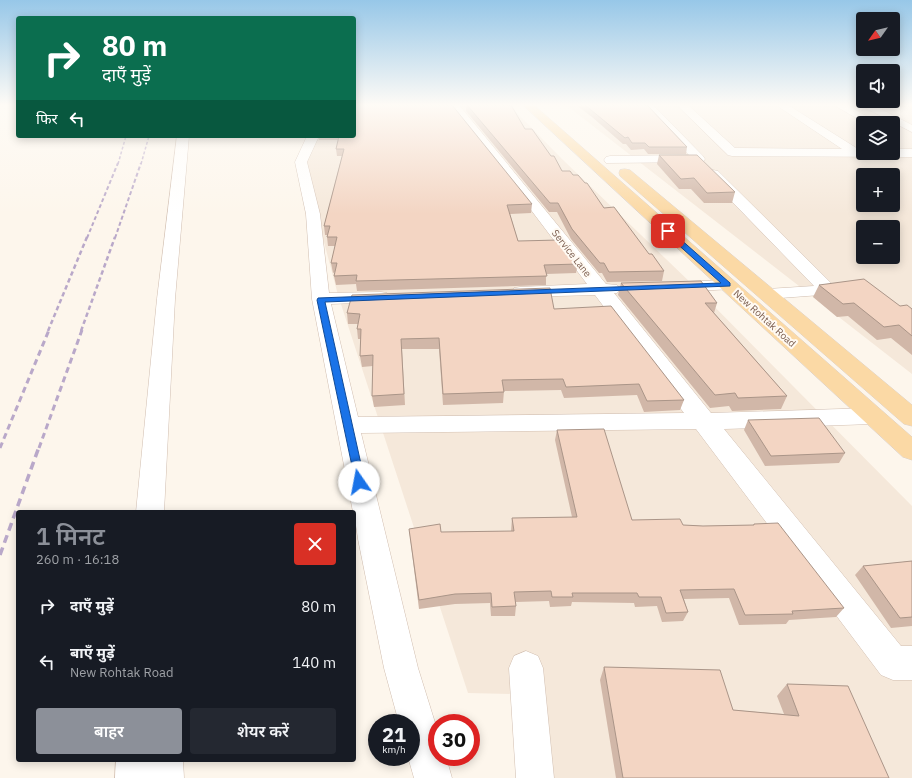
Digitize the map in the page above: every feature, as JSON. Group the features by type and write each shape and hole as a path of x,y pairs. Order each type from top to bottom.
{"main road":[{"name":"New Rohtak Road","path":"568,141 912,451"},
{"name":"New Rohtak Road","path":"588,141 909,413"}],"street":[{"path":"150,510 166,299 182,141"},
{"path":"311,141 301,162 313,214 321,300 401,668 434,778"},
{"name":"Service Lane","path":"483,141 893,663 912,663"},
{"path":"681,141 828,290 767,294"},
{"path":"721,141 732,152 856,153"},
{"path":"838,141 856,153"},
{"path":"900,153 912,153"},
{"path":"610,160 698,159"},
{"path":"656,287 727,285"},
{"path":"505,293 624,289"},
{"path":"321,300 401,297"},
{"path":"347,425 873,416"},
{"path":"526,668 535,778"},
{"path":"134,778 135,762"},
{"path":"164,762 165,778"}],"shaded area":[{"path":"311,141 545,141 693,285 912,506 912,778 526,778 516,694 468,693 338,295 302,159"},
{"path":"613,141 856,141 856,160 900,160 900,141 912,141 912,374"}],"building":[{"path":"338,141 481,141 532,204 507,205 518,241 559,240 578,264 544,265 547,276 356,281 357,275 334,276 337,263 331,263 337,237 327,237 330,226 324,226 344,149 336,149"},
{"path":"498,141 541,141 551,156 554,156 562,171 570,171 573,175 578,175 585,183 587,183 604,208 614,207 649,254 652,254 664,271 609,272 604,263 600,263 572,229 558,203 550,203"},
{"path":"631,141 682,141 687,147 649,147 645,143 632,143"},
{"path":"659,155 697,155 735,192 707,193 694,178 681,179"},
{"path":"864,279 900,306 907,305 912,309 912,336 899,325 884,327 854,303 843,304 819,285"},
{"path":"701,281 717,303 705,303 787,396 738,398 735,393 715,395 621,283"},
{"path":"550,288 554,309 611,306 684,400 647,401 639,384 566,387 563,379 502,380 504,392 443,394 439,338 401,339 404,394 372,396 373,355 360,356 361,329 357,329 360,314 347,313 352,295"},
{"path":"819,418 845,453 771,456 748,420"},
{"path":"604,429 632,520 680,519 683,525 703,526 778,523 844,608 792,611 793,614 745,615 734,589 680,590 688,612 666,613 661,597 639,597 637,593 572,593 573,597 552,597 551,591 514,592 516,606 492,607 491,593 455,594 419,600 409,529 440,524 441,532 514,531 512,518 577,517 557,430"},
{"path":"912,561 912,617 900,618 863,566"},
{"path":"604,667 720,670 733,710 799,716 787,684 848,686 889,778 623,778"}],"railway":[{"path":"118,164 124,141"},
{"path":"141,164 147,141"},
{"path":"87,238 118,163"},
{"path":"115,238 141,163"},
{"path":"48,331 87,237"},
{"path":"81,331 115,237"},
{"path":"0,448 49,330"},
{"path":"39,448 82,330"},
{"path":"16,510 39,447"},
{"path":"0,555 16,511"}],"route":[{"path":"359,482 321,300 727,285 668,231"}]}
